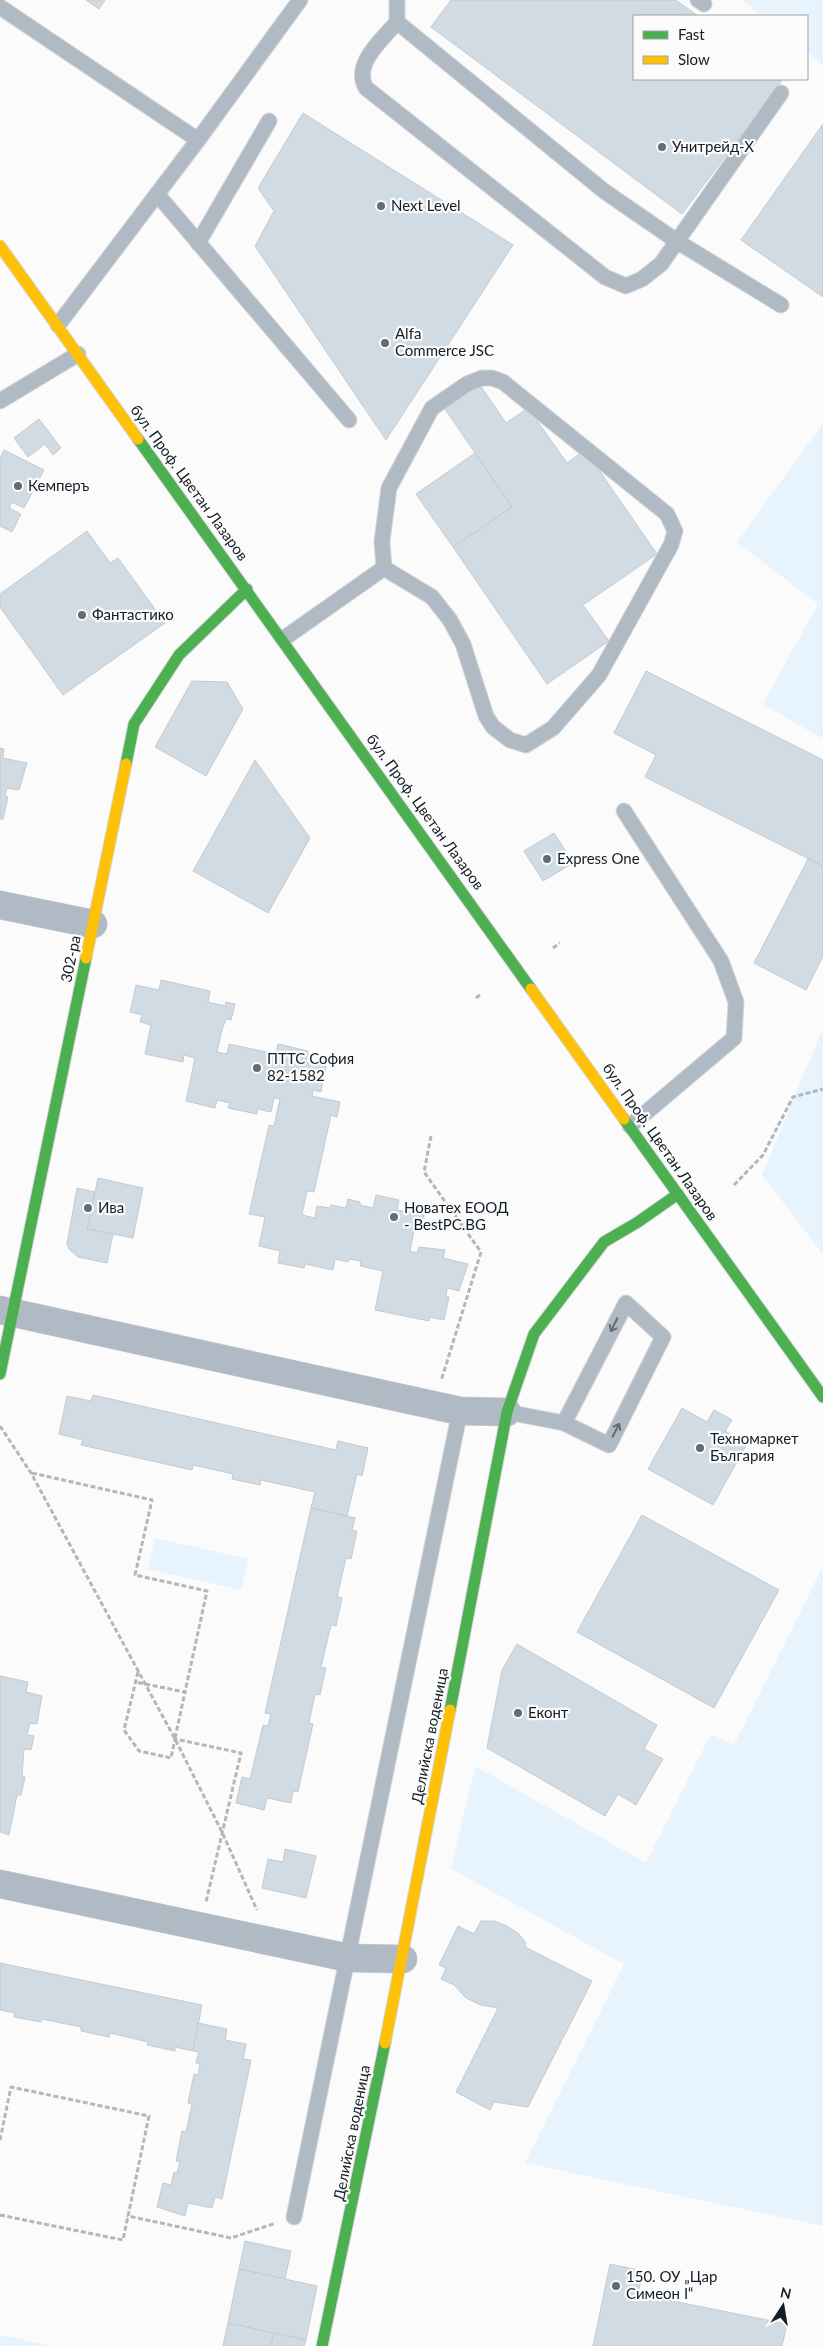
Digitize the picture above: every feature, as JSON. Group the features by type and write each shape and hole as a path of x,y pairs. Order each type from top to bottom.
{"street":[{"name":"бул. Проф. Цветан Лазаров","path":"0,246 283,639 823,1397"},
{"name":"302-ра","path":"0,1374 6,1312 93,924 134,724 179,655 247,589"},
{"path":"0,905 93,924"},
{"name":"Делийска воденица","path":"322,2346 403,1959 507,1412 534,1334 604,1242 638,1222 678,1194"},
{"path":"6,1312 460,1412 507,1412"},
{"path":"0,1884 349,1958 403,1959"}],"lane":[{"path":"58,325 198,140 300,0"},
{"path":"397,0 397,22 372,52 362,70 360,79 366,88 597,271 605,277 626,286 642,279 661,264 781,93"},
{"path":"0,7 198,140"},
{"path":"397,22 604,191 678,242 781,305"},
{"path":"198,242 268,121"},
{"path":"157,194 350,420"},
{"path":"0,401 78,354"},
{"path":"482,378 492,378 503,382 667,514 675,531 671,546 599,675 553,728 526,745 510,740 493,727 486,716 463,644 450,620 432,597 384,568 382,541 389,488 432,408 467,384 482,378"},
{"path":"283,639 384,568"},
{"path":"624,811 721,962 736,1002 734,1038 630,1126"},
{"path":"507,1412 564,1423 609,1444 664,1337 626,1303 564,1423"},
{"path":"294,2217 349,1958 460,1412"}],"path":[{"path":"553,948 560,943"},
{"path":"476,998 481,994"},
{"path":"734,1185 763,1155 793,1097 823,1089"},
{"path":"432,1136 424,1172 480,1252 433,1406"},
{"path":"0,1426 31,1473 175,1739 222,1832 270,1941"},
{"path":"31,1473 152,1500 135,1575 208,1591 171,1758 139,1751 124,1730 138,1672"},
{"path":"135,1682 185,1692"},
{"path":"175,1739 241,1753 200,1926"},
{"path":"0,2140 11,2087 149,2116 123,2240 0,2215"},
{"path":"128,2216 231,2238 294,2217"}],"shaded area":[{"path":"742,0 823,0 823,65 808,53 808,15 761,15"},
{"path":"823,423 823,739 763,704 818,604 737,542"},
{"path":"823,1028 823,1254 762,1175"},
{"path":"155,1538 248,1559 241,1590 148,1569"},
{"path":"823,1566 823,2226 525,2163 624,1964 451,1869 475,1766 646,1863 711,1734 734,1745"},
{"path":"0,2335 51,2346 0,2346"}],"building":[{"path":"86,0 105,0 99,9"},
{"name":"Унитрейд-Х","path":"451,0 676,0 697,15 633,15 633,80 782,80 682,214 431,27"},
{"name":"Alfa Commerce JSC","path":"303,113 513,245 386,440 255,246 274,211 258,188"},
{"path":"823,124 823,297 741,240"},
{"path":"480,385 506,423 528,408 567,463 585,450 657,554 583,605 609,641 547,684 453,547 512,507 445,409"},
{"path":"39,419 61,448 53,455 45,444 28,457 14,438"},
{"name":"Кемперъ","path":"4,450 44,470 24,508 12,502 9,508 21,514 12,532 0,526 0,458"},
{"path":"475,453 512,507 453,547 416,494"},
{"name":"Фантастико","path":"87,531 110,563 118,558 165,623 63,695 0,607 0,594"},
{"path":"646,671 823,760 823,866 645,777 656,755 614,733"},
{"path":"192,681 227,682 243,709 206,776 155,747"},
{"path":"0,748 4,749 3,758 27,763 19,790 7,788 5,796 8,797 3,819 0,819"},
{"path":"255,760 310,838 268,913 193,871"},
{"path":"554,833 573,863 543,881 524,851"},
{"path":"808,859 823,866 823,956 806,990 754,963"},
{"path":"161,980 210,991 208,1002 225,1006 226,1002 235,1004 231,1020 226,1019 217,1052 227,1054 229,1044 276,1054 278,1044 308,1051 306,1062 326,1066 321,1092 313,1090 312,1096 340,1102 337,1117 331,1115 314,1192 307,1191 302,1215 315,1218 317,1206 330,1208 331,1205 346,1208 348,1199 360,1202 360,1205 373,1208 376,1195 399,1200 397,1210 424,1215 421,1227 415,1226 410,1251 417,1253 419,1247 445,1250 443,1258 468,1264 459,1291 447,1288 446,1296 449,1297 444,1320 430,1317 429,1321 375,1310 383,1271 360,1266 361,1261 349,1259 348,1262 335,1259 333,1270 305,1264 304,1268 278,1263 280,1251 259,1246 265,1217 249,1214 269,1125 274,1126 280,1099 274,1098 271,1112 257,1109 257,1114 228,1108 230,1103 217,1100 215,1108 186,1101 195,1058 184,1055 183,1062 145,1054 151,1025 140,1022 142,1015 130,1012 136,985 159,990"},
{"path":"98,1178 143,1188 133,1238 87,1229"},
{"path":"77,1188 95,1192 87,1229 113,1234 107,1263 78,1257 69,1249 67,1244"},
{"path":"93,1395 336,1450 338,1441 368,1448 362,1476 357,1474 347,1516 311,1508 315,1492 261,1480 260,1485 232,1479 233,1474 193,1465 192,1470 81,1445 83,1440 59,1434 67,1396 91,1401"},
{"path":"682,1408 707,1422 714,1410 732,1420 725,1431 747,1444 713,1505 648,1469"},
{"path":"311,1508 355,1518 352,1530 357,1531 351,1559 346,1558 337,1597 342,1598 336,1626 331,1625 321,1667 326,1668 320,1695 315,1694 309,1723 313,1724 298,1792 293,1791 291,1803 267,1798 264,1810 236,1803 242,1777 250,1779 263,1725 268,1726 271,1714 265,1713"},
{"path":"642,1515 779,1590 714,1708 577,1632"},
{"path":"517,1644 657,1725 644,1749 663,1759 636,1805 618,1794 605,1816 487,1748 502,1670"},
{"path":"0,1676 28,1682 26,1692 42,1696 37,1724 30,1723 27,1735 34,1736 31,1750 24,1749 22,1776 25,1777 21,1795 17,1795 9,1835 0,1832"},
{"path":"285,1849 316,1856 306,1898 262,1888 268,1859 283,1862"},
{"path":"481,1921 494,1921 507,1926 518,1933 526,1943 525,1947 592,1981 528,2107 494,2102 490,2110 456,2092 498,2008 481,2005 466,1998 454,1985 441,1979 446,1968 439,1965 458,1926 474,1934"},
{"path":"0,1963 202,2005 193,2051 175,2047 175,2051 147,2045 148,2042 110,2033 109,2037 81,2031 81,2027 42,2019 41,2022 14,2017 15,2013 0,2010"},
{"path":"198,2023 227,2029 225,2040 246,2044 243,2059 251,2060 222,2199 215,2197 212,2208 188,2203 185,2216 157,2207 163,2183 171,2185 174,2172 177,2173 180,2162 176,2161 182,2131 186,2132 192,2104 188,2103 194,2074 198,2075 200,2064 196,2063 199,2052 193,2051"},
{"path":"245,2241 291,2251 285,2279 239,2269"},
{"path":"610,2264 643,2271 638,2294 787,2324 782,2346 593,2346"},
{"path":"239,2269 317,2286 306,2340 228,2323"},
{"path":"228,2323 274,2333 271,2346 223,2346"},
{"path":"274,2333 306,2340 304,2346 271,2346"}],"traffic: fast":[{"path":"138,439 531,989"},
{"path":"126,764 134,724 179,655 247,589"},
{"path":"0,1374 86,958"},
{"path":"624,1119 823,1397"},
{"path":"450,1710 507,1412 534,1334 604,1242 638,1222 678,1194"},
{"path":"322,2346 385,2043"}],"traffic: slow":[{"path":"0,246 138,439"},
{"path":"86,958 126,764"},
{"path":"531,989 624,1119"},
{"path":"385,2043 450,1710"}],"place":[{"name":"Унитрейд-Х","path":"662,147"},
{"name":"Next Level","path":"381,206"},
{"name":"Alfa Commerce JSC","path":"385,343"},
{"name":"Кемперъ","path":"18,486"},
{"name":"Фантастико","path":"82,615"},
{"name":"Express One","path":"547,859"},
{"name":"ПТТС София 82-1582","path":"257,1068"},
{"name":"Ива","path":"88,1208"},
{"name":"Новатех ЕООД - BestPC.BG","path":"394,1217"},
{"name":"Техномаркет България","path":"700,1448"},
{"name":"Еконт","path":"518,1713"},
{"name":"150. ОУ „Цар Симеон I“","path":"616,2286"}]}
